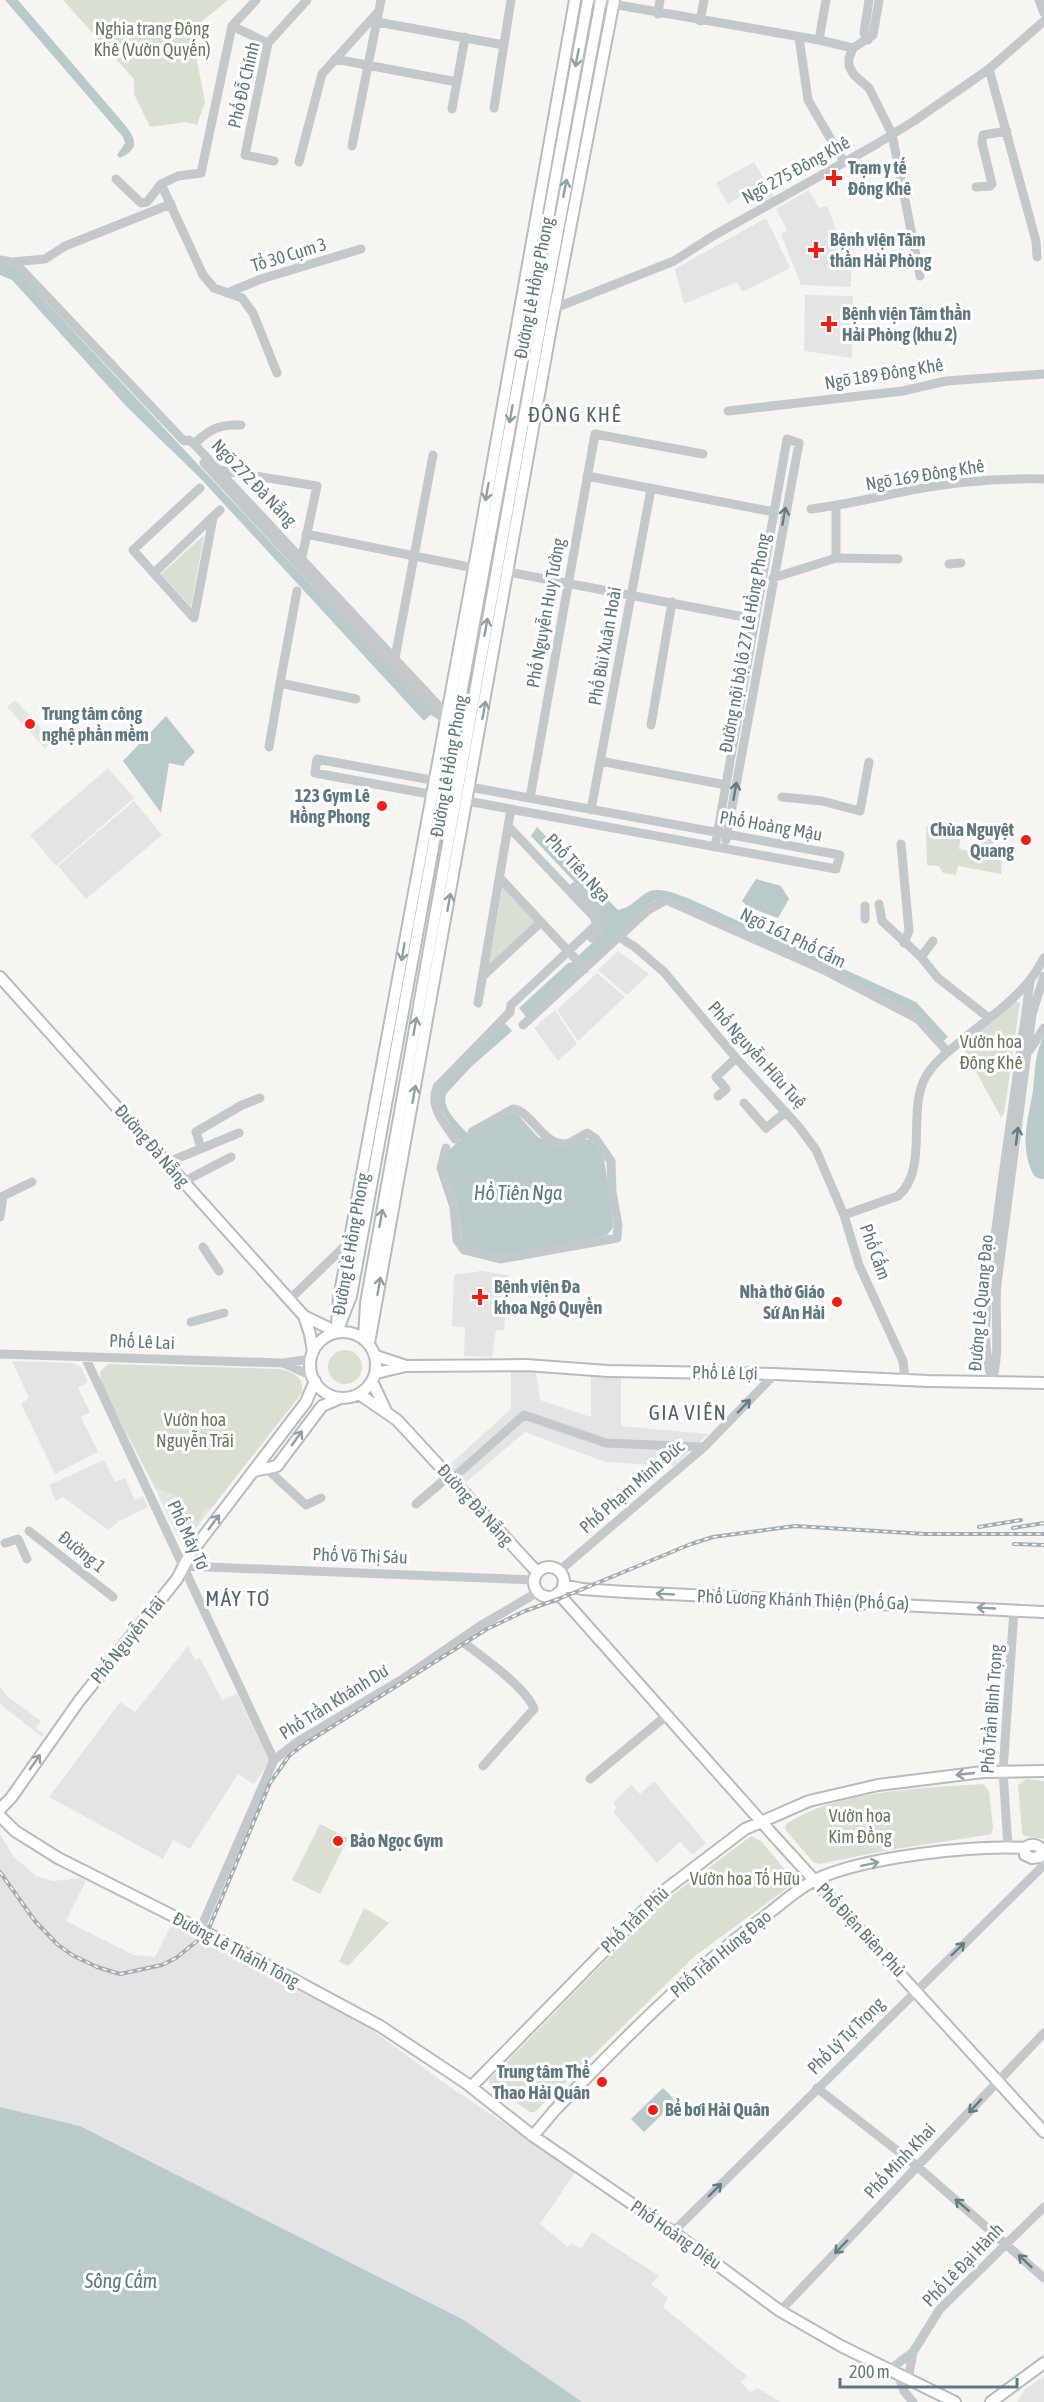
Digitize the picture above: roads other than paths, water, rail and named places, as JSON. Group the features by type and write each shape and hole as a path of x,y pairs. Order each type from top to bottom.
{"main road":[{"name":"Đường Lê Hồng Phong","path":"337,1332 350,1300 396,988 442,718 474,568 575,0"},
{"name":"Đường Lê Hồng Phong","path":"452,784 517,380 587,0"},
{"name":"Đường Lê Hồng Phong","path":"337,1332 339,1298 349,1242 370,1161 452,784 600,1"},
{"name":"Đường Lê Hồng Phong","path":"367,1341 366,1303 396,1165 468,801 555,308 613,2"},
{"name":"Đường Lê Hồng Phong","path":"367,1341 396,1165 449,798"},
{"name":"Đường Đà Nẵng","path":"0,977 304,1316 337,1332"},
{"path":"396,988 408,990"},
{"path":"350,1300 357,1310 366,1303"},
{"name":"Đường Đà Nẵng","path":"304,1316 310,1334 312,1355"},
{"path":"254,1471 277,1466 322,1406 359,1394 374,1377 376,1356 367,1341 351,1332 337,1332 327,1336 318,1342 312,1355 313,1378 326,1393 341,1398"},
{"name":"Phố Lê Lợi","path":"376,1356 406,1366"},
{"name":"Phố Lê Lợi","path":"374,1377 406,1366 526,1365 608,1371 1044,1383"},
{"name":"Đường Đà Nẵng","path":"374,1377 387,1413"},
{"name":"Phố Nguyễn Trãi","path":"0,1809 11,1798 79,1701 177,1579 190,1554 306,1402 313,1378"},
{"name":"Đường Đà Nẵng","path":"359,1394 397,1420 450,1477 535,1576"},
{"path":"548,1567 559,1571 561,1589 547,1597 538,1592 535,1576 548,1567"},
{"name":"Phố Lương Khánh Thiện (Phố Ga)","path":"561,1589 1044,1612"},
{"name":"Phố Điện Biên Phủ","path":"561,1589 666,1716 1044,2132"},
{"name":"Phố Trần Phú","path":"471,2087 661,1893 743,1830 809,1801 841,1792 915,1779 1003,1771 1044,1771"},
{"name":"Đường Lê Thánh Tông","path":"0,1816 15,1832 36,1846 380,2026 471,2087"},
{"name":"Phố Trần Hưng Đạo","path":"533,2136 584,2080 697,1969 814,1880 848,1869 897,1858 1008,1847 1025,1848 1033,1845 1038,1846 1041,1862"},
{"name":"Phố Hoàng Diệu","path":"471,2087 533,2136 673,2232 780,2311 841,2346 955,2402"},
{"path":"991,2402 1044,2363"}],"street":[{"path":"140,215 147,201 162,184 178,176 201,173 232,26 256,0"},
{"name":"Phố Đỗ Chính","path":"274,161 245,155 268,42 307,0"},
{"path":"352,146 381,0"},
{"path":"494,108 511,0"},
{"path":"587,0 613,2 658,14 819,40 854,48"},
{"path":"658,14 660,0"},
{"path":"700,21 704,0"},
{"path":"819,40 826,0"},
{"path":"868,40 864,33 869,0"},
{"path":"879,0 873,35 854,48 849,58 849,66 854,75 868,88 892,134 920,276"},
{"path":"1039,0 1044,13"},
{"path":"377,17 504,45"},
{"path":"299,162 322,74 377,17"},
{"name":"Ngõ 275 Đông Khê","path":"555,308 674,261 713,236 892,134 989,69 1044,21"},
{"path":"232,26 268,42"},
{"path":"452,109 465,37"},
{"path":"799,37 808,100 844,162"},
{"path":"335,59 457,82"},
{"path":"989,69 1036,241 1037,257"},
{"path":"976,187 993,184 982,143 983,135 1007,131"},
{"path":"116,179 136,200 141,203 147,201"},
{"path":"162,184 203,275 214,288 242,298 253,312 277,373"},
{"path":"0,260 12,262 45,259 65,246 171,204"},
{"name":"Tổ 30 Cụm 3","path":"227,293 261,279 361,249"},
{"path":"24,272 31,260"},
{"name":"Ngõ 272 Đà Nẵng","path":"12,262 219,470 302,557 438,705 442,718"},
{"path":"544,305 555,308"},
{"name":"Ngõ 189 Đông Khê","path":"728,411 903,391 946,381 1044,374"},
{"path":"241,425 225,424 189,442 433,711 442,718"},
{"name":"Phố Nguyễn Huy Tưởng","path":"530,798 595,434 703,454"},
{"name":"Đường nội bộ lô 27 Lê Hồng Phong","path":"720,848 799,442 787,440 779,484"},
{"path":"395,658 433,455"},
{"path":"219,470 316,486 302,557"},
{"path":"587,476 774,513"},
{"name":"Ngõ 169 Đông Khê","path":"811,508 836,506 938,486 1044,479"},
{"path":"723,834 726,785 779,484 790,487"},
{"path":"200,488 133,550 194,618 213,518"},
{"name":"Phố Bùi Xuân Hoài","path":"591,810 651,489"},
{"path":"836,506 836,558"},
{"path":"154,573 220,510"},
{"path":"306,534 474,568"},
{"path":"773,578 836,558 898,559"},
{"path":"949,564 961,563"},
{"path":"508,572 672,602 755,620"},
{"path":"269,747 297,591"},
{"path":"651,725 672,602"},
{"path":"280,683 356,699"},
{"name":"Phố Hoàng Mậu","path":"316,759 452,784 840,855 836,869 561,820 315,773 316,759"},
{"path":"600,761 726,785"},
{"path":"783,797 822,801 860,811 869,762"},
{"path":"561,820 562,804"},
{"path":"478,1003 511,809"},
{"name":"Phố Tiên Nga","path":"455,1139 435,1108 433,1100 437,1087 596,925 595,918 510,823"},
{"path":"774,858 776,843"},
{"path":"901,844 909,931 904,943"},
{"path":"500,878 585,969"},
{"name":"Ngõ 161 Phố Cấm","path":"619,937 648,910 666,900 826,971 916,1015 947,1052"},
{"path":"879,904 882,921 921,957 938,978 989,1018"},
{"path":"865,906 865,919"},
{"path":"484,975 540,922"},
{"path":"523,1025 619,937"},
{"name":"Phố Nguyễn Hữu Tuệ","path":"619,937 635,947 664,972 736,1058 786,1112 816,1150 844,1215"},
{"path":"921,957 933,941"},
{"path":"1030,981 1044,958"},
{"path":"1030,981 1043,979"},
{"name":"Đường Lê Quang Đạo","path":"992,1381 996,1368 997,1284 1032,1014 1043,979"},
{"name":"Phố Cấm","path":"905,1379 903,1361 859,1264 844,1215 898,1196 904,1190 914,1160 919,1094 925,1078 947,1052 1030,981"},
{"name":"Đường Lê Quang Đạo","path":"992,1381 988,1368 987,1305 1007,1139 1030,981"},
{"path":"1019,1066 1044,1028"},
{"path":"718,1096 726,1089 716,1077 736,1058"},
{"path":"201,1148 196,1132 242,1105 260,1098"},
{"path":"744,1102 766,1128 786,1112"},
{"path":"446,1148 441,1168 454,1207 457,1240 464,1250 500,1260 617,1238 618,1225 612,1192 612,1161 592,1135 587,1133 568,1144 563,1144 544,1134 520,1110 513,1108 472,1132"},
{"path":"166,1163 239,1133"},
{"path":"183,1182 231,1157"},
{"path":"0,1217 3,1196 33,1182"},
{"path":"289,1300 349,1242"},
{"path":"203,1246 219,1271"},
{"path":"191,1322 224,1313"},
{"name":"Phố Lê Lai","path":"0,1353 283,1363 312,1355"},
{"name":"Phố Máy Tơ","path":"85,1357 274,1760"},
{"name":"Phố Lê Lai","path":"283,1363 313,1378"},
{"name":"Phố Phạm Minh Đức","path":"559,1571 704,1447 775,1374"},
{"path":"416,1504 524,1415 606,1443 704,1447"},
{"path":"267,1469 306,1505 321,1498"},
{"name":"Đường 1","path":"30,1531 113,1598"},
{"path":"4,1543 18,1539 27,1559"},
{"name":"Phố Võ Thị Sáu","path":"184,1566 535,1576"},
{"name":"Phố Trần Khánh Dư","path":"200,1930 274,1760 297,1742 404,1678 538,1592"},
{"name":"Phố Trần Bình Trọng","path":"1008,1847 1003,1771 1014,1610"},
{"path":"460,1640 498,1669 531,1701 534,1709 483,1766"},
{"path":"590,1779 666,1716"},
{"name":"Phố Lý Tự Trọng","path":"673,2232 1041,1862"},
{"name":"Phố Minh Khai","path":"780,2311 1044,2033"},
{"path":"817,2088 917,2166 1044,2278"},
{"name":"Phố Lê Đại Hành","path":"898,2374 940,2309 1044,2207"},
{"name":"Phố Lê Đại Hành","path":"898,2374 913,2352"},
{"path":"898,2374 904,2391 913,2402"}],"water":[{"path":"5,0 18,0 125,125 134,139 131,151 120,158 117,155 125,143 123,137"},
{"path":"0,263 14,268 22,276 431,714 424,721 201,479 126,406 12,280 0,275"},
{"path":"166,716 195,752 184,766 169,763 161,813 123,761"},
{"path":"537,827 618,910 654,890 666,891 690,899 916,1002 948,1037 942,1042 917,1016 663,900 656,900 650,904 585,964 578,956 603,933 607,921 600,909 531,836"},
{"path":"756,879 781,886 789,899 778,918 748,907 742,901"},
{"path":"574,962 579,968 527,1018 519,1008 568,963"},
{"name":"Hồ Tiên Nga","path":"504,1022 512,1031 471,1067 446,1094 448,1111 469,1135 473,1136 513,1113 519,1116 538,1137 565,1148 583,1139 591,1140 604,1158 613,1224 613,1228 607,1235 508,1256 470,1249 462,1243 458,1205 444,1165 446,1153 460,1140 437,1103 439,1088"},
{"path":"1044,1036 1044,1179 1032,1173 1027,1155 1026,1127 1036,1062"},
{"name":"Bể bơi Hải Quân","path":"663,2088 676,2101 644,2132 631,2119"},
{"name":"Sông Cấm","path":"0,2107 80,2126 464,2320 582,2402 0,2402"}],"railway":[{"path":"979,1527 1021,1520"},
{"path":"1013,1528 1044,1523"},
{"path":"0,1872 35,1921 57,1944 72,1955 97,1967 120,1974 162,1965 176,1958 207,1933 270,1783 289,1756 487,1629 525,1611 713,1537 795,1526 925,1534 1044,1534"},
{"path":"1014,1544 1044,1545"}],"place":[{"name":"Trạm y tế Đông Khê","path":"834,178"},
{"name":"Bệnh viện Tâm thần Hải Phòng","path":"816,250"},
{"name":"Bệnh viện Tâm thần Hải Phòng (khu 2)","path":"829,324"},
{"name":"Trung tâm công nghệ phần mềm","path":"30,724"},
{"name":"123 Gym Lê Hồng Phong","path":"382,806"},
{"name":"Chùa Nguyệt Quang","path":"1026,840"},
{"name":"Bệnh viện Đa khoa Ngô Quyền","path":"480,1297"},
{"name":"Nhà thờ Giáo Sứ An Hải","path":"837,1302"},
{"name":"Bảo Ngọc Gym","path":"338,1841"},
{"name":"Trung tâm Thể Thao Hải Quân","path":"602,2082"},
{"name":"Bể bơi Hải Quân","path":"653,2110"}],"district":[{"name":"ĐÔNG KHÊ","path":"575,415"},
{"name":"GIA VIÊN","path":"688,1413"},
{"name":"MÁY TƠ","path":"238,1599"}],"park label":[{"name":"Nghia trang Đông Khê (Vườn Quyến)","path":"152,39"},
{"name":"Vườn hoa Đông Khê","path":"991,1052"},
{"name":"Vườn hoa Nguyễn Trãi","path":"195,1430"},
{"name":"Vườn hoa Kim Đồng","path":"860,1826"},
{"name":"Vườn hoa Tố Hữu","path":"745,1879"}]}
